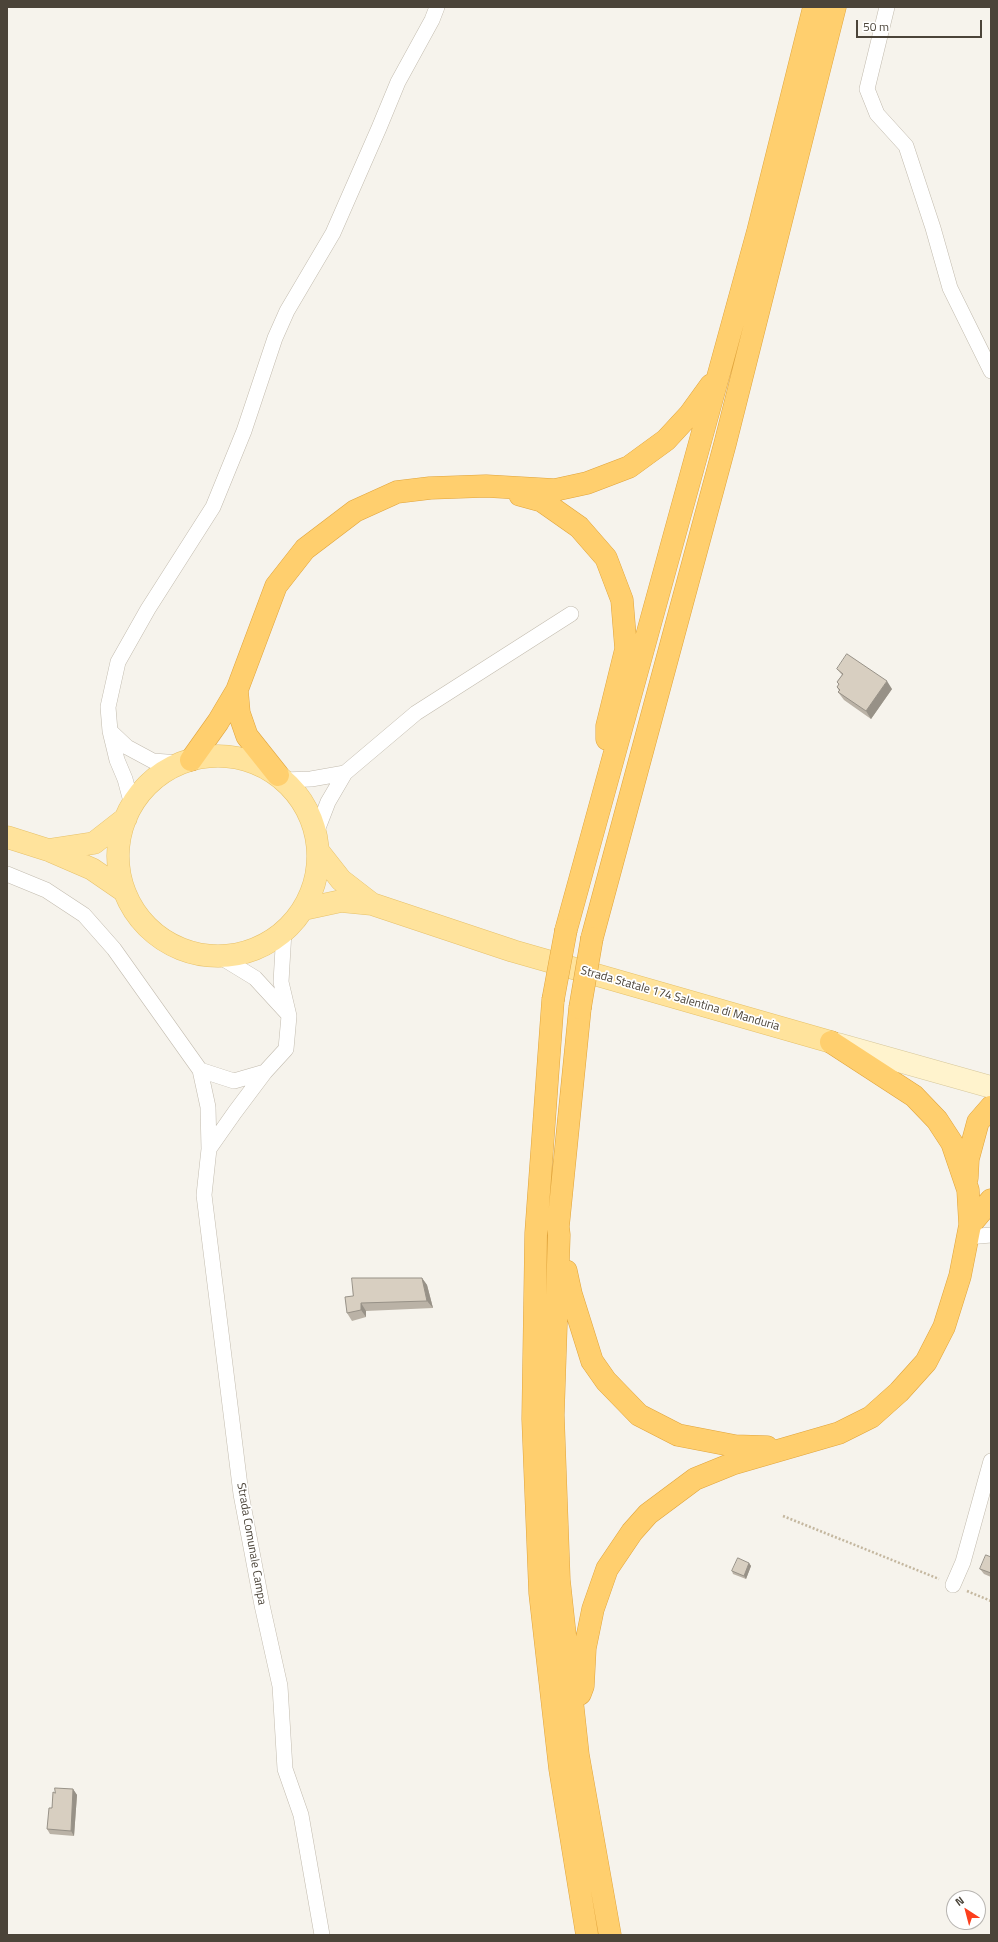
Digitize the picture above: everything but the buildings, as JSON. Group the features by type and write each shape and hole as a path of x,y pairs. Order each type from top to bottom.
{"highway":[{"path":"587,1935 560,1768 541,1600 534,1419 536,1233 553,1000 566,930 758,231 814,7"},
{"path":"790,1447 735,1446 678,1435 639,1415 606,1382 592,1361 571,1294 558,1227 580,1008 592,938 725,444 835,7"},
{"path":"186,762 218,722 237,690 276,586 305,549 355,511 397,492 430,488 486,486 555,490 587,483 629,467 666,440 690,414 719,375"},
{"path":"486,486 542,501 579,527 606,558 622,600 626,649 607,726 605,790"},
{"path":"237,690 239,713 247,736 281,777"},
{"path":"831,1042 914,1096 936,1120 952,1143 967,1184"},
{"path":"574,1714 583,1686 585,1648 593,1609 607,1569 632,1532 648,1514 694,1479 732,1464 839,1434 871,1417 899,1392 926,1362 944,1327 960,1276 969,1231 967,1184 968,1159 978,1122 991,1107"},
{"path":"969,1231 991,1200"},
{"path":"559,1234 554,1415 559,1580 578,1755 610,1935"}],"main road":[{"path":"48,850 94,842 129,811 148,785 158,776 186,762 209,756 239,758 262,766 281,777 298,795 309,814 317,843 315,881 304,909 284,932 264,945 250,951 219,956 194,954 171,945 151,931 135,913 124,891 118,867 119,848 129,811"},
{"path":"7,837 48,850 92,869 124,891"},
{"name":"Strada Statale 174 Salentina di Manduria","path":"317,843 341,880 372,904"},
{"name":"Strada Statale 174 Salentina di Manduria","path":"304,909 341,901 372,904 520,953 991,1087"}],"street":[{"path":"129,811 125,779 117,760 110,731 108,707 118,662 148,609 213,507 244,431 275,338 288,311 333,233 380,128 398,82 432,20 437,7"},
{"path":"887,7 867,89 877,114 906,146 933,228 950,288 991,370"},
{"path":"317,843 328,802 345,773 416,713 571,614"},
{"path":"110,731 127,748 153,761 186,762"},
{"path":"281,777 311,779 345,773"},
{"path":"7,874 46,890 84,915 114,949 200,1070 234,1081 265,1072"},
{"path":"209,1148 265,1072 286,1049 290,1016 281,982 284,932"},
{"path":"219,956 255,978 290,1016"},
{"name":"Strada Comunale Campa","path":"200,1070 208,1107 209,1148 204,1195 241,1494 262,1605 280,1686 285,1769 301,1815 322,1935"},
{"path":"969,1231 991,1235"},
{"path":"953,1585 963,1562 991,1461"}],"path":[{"path":"783,1516 991,1601"}]}
